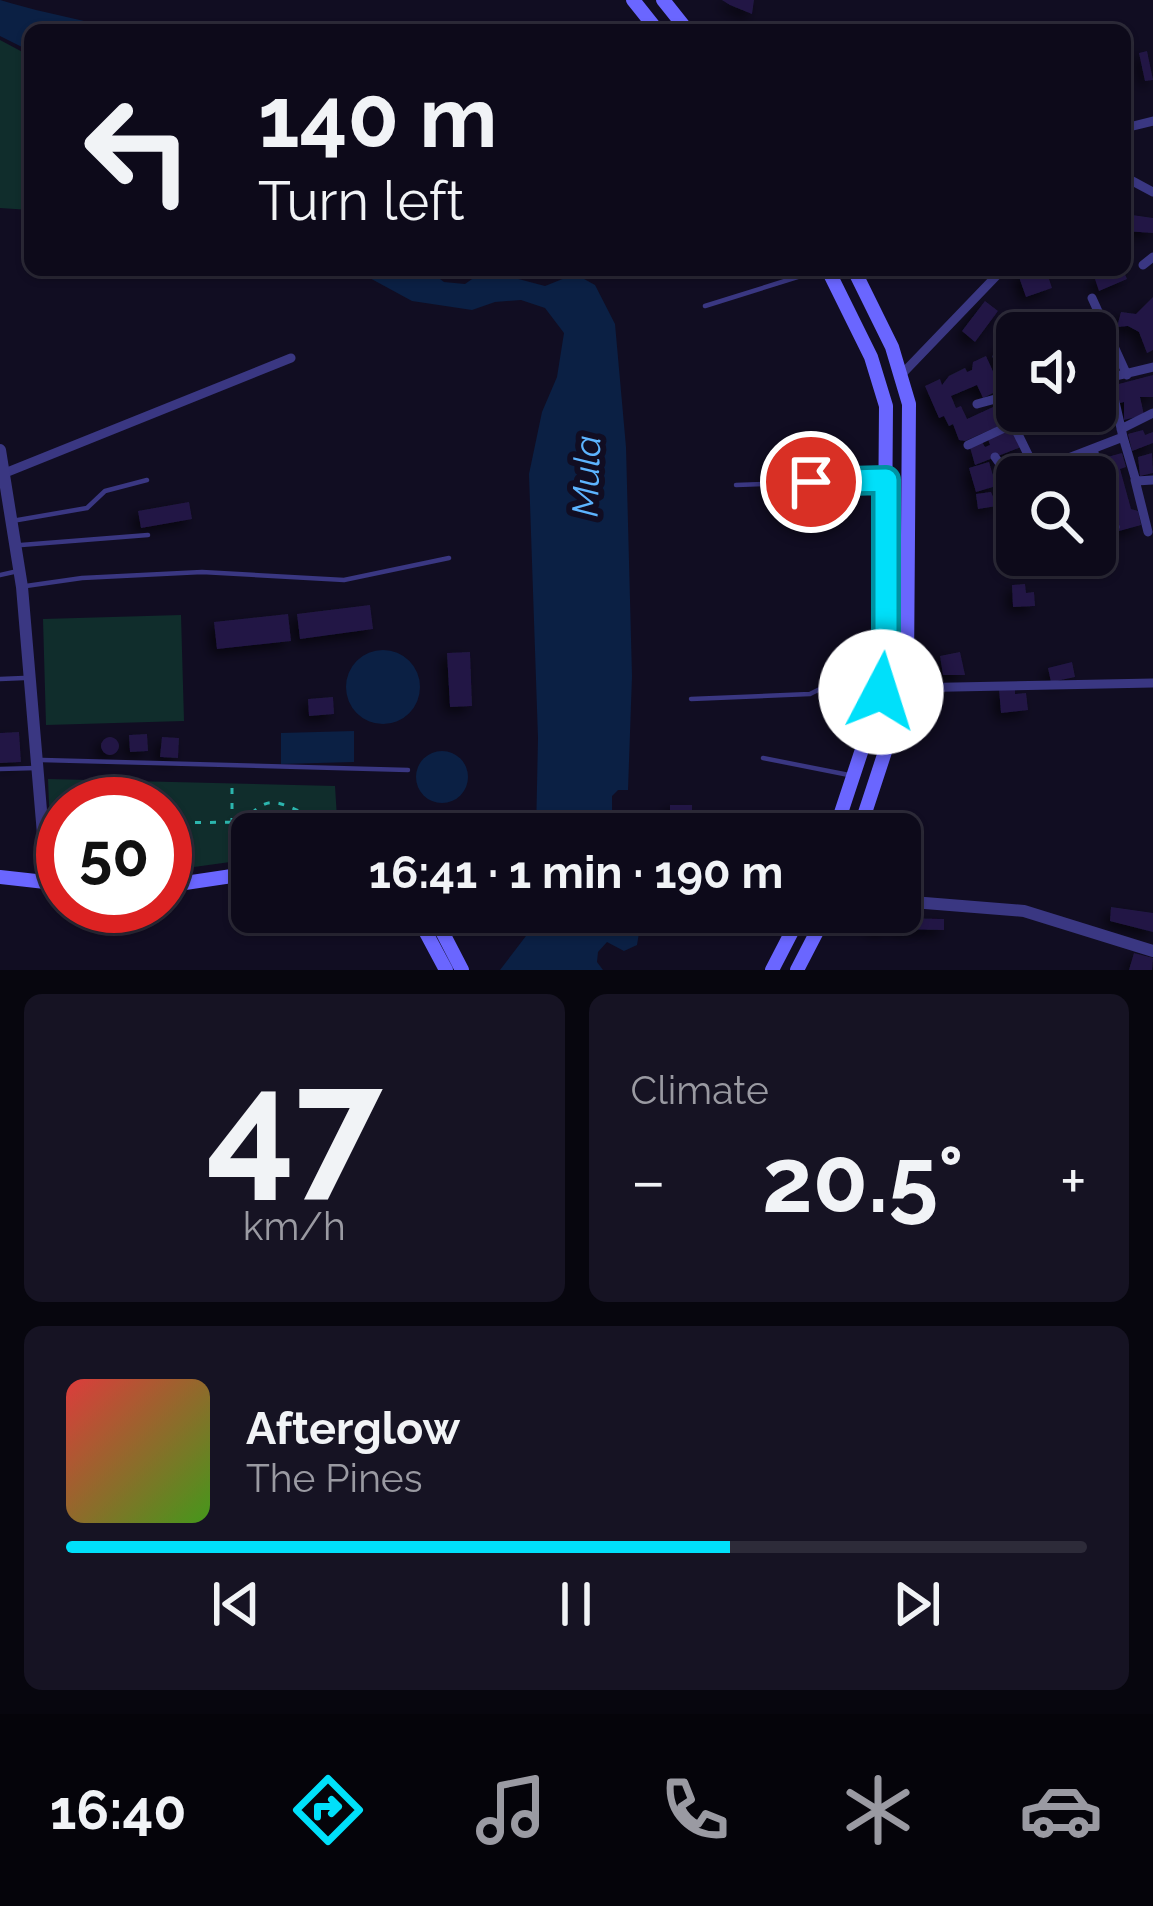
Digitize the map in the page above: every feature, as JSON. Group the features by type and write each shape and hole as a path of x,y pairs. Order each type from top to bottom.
{"main road":[{"path":"663,0 682,24"},
{"path":"827,276 880,380 886,406 886,638 881,692 842,813"},
{"path":"857,276 903,373 909,404 909,638 904,688 865,813"},
{"path":"880,380 903,373"},
{"path":"192,882 231,876"},
{"path":"0,877 36,880"},
{"path":"436,933 446,970"},
{"path":"439,933 462,970"},
{"path":"772,970 791,933"},
{"path":"797,970 816,933"}],"street":[{"path":"1142,265 1153,256"},
{"path":"903,373 996,276"},
{"path":"1092,298 1127,375"},
{"path":"5,473 291,358"},
{"path":"1116,378 1153,367"},
{"path":"976,404 996,399"},
{"path":"1116,406 1148,532"},
{"path":"1080,456 1153,413"},
{"path":"968,446 997,432"},
{"path":"1094,448 1096,456"},
{"path":"0,450 22,587 40,777"},
{"path":"1135,480 1153,480"},
{"path":"904,688 1153,683"},
{"path":"921,903 1024,911 1153,951"}],"lane":[{"path":"705,306 804,276"},
{"path":"12,521 87,508 104,491 147,480"},
{"path":"736,485 886,480"},
{"path":"15,546 148,535"},
{"path":"22,587 82,578 202,572 344,580 449,558"},
{"path":"0,575 20,571"},
{"path":"0,679 31,678"},
{"path":"691,699 810,694 824,687 881,692"},
{"path":"763,758 855,776"},
{"path":"0,769 39,764 408,770"}],"path":[{"path":"232,788 232,813"},
{"path":"250,813 257,804 281,802 301,812"},
{"path":"192,823 231,822"}],"green space":[{"path":"0,40 24,53 24,210 0,208"},
{"path":"181,615 184,721 46,725 43,619"},
{"path":"192,783 335,786 337,813 231,813 231,862 192,867"}],"water":[{"path":"0,0 96,24 24,24 24,48 0,36"},
{"name":"Mula","path":"366,276 436,276 444,282 465,284 476,276 508,276 545,286 579,276 595,285 615,324 626,447 632,676 628,790 612,796 612,813 536,813 529,474 542,412 557,377 564,333 545,308 521,300 472,310 412,301"},
{"path":"383,650 409,661 420,687 409,713 383,724 357,713 346,687 357,661"},
{"path":"354,731 354,762 281,764 281,733"},
{"path":"442,751 461,758 468,777 461,796 442,803 423,796 416,777 423,758"},
{"path":"528,933 639,933 637,945 624,951 607,942 598,952 597,962 603,970 500,970"}],"building":[{"path":"722,0 754,0 752,14 730,5"},
{"path":"1147,51 1153,80 1145,81 1139,53"},
{"path":"1131,215 1153,218 1153,233 1131,231"},
{"path":"1048,276 1052,288 1026,297 1019,277"},
{"path":"1126,276 1127,279 1099,291 1095,279"},
{"path":"1153,297 1153,350 1147,353 1139,332 1117,327 1121,312 1136,314"},
{"path":"985,301 998,311 975,342 962,331"},
{"path":"986,356 996,378 996,392 983,398 977,385 951,396 967,419 996,406 996,427 965,441 959,440 944,416 939,418 925,386 940,379 942,385 965,368 972,370 973,362"},
{"path":"1153,375 1153,397 1140,397 1144,415 1124,420 1124,402 1120,403 1116,385"},
{"path":"1143,430 1145,435 1153,432 1153,443 1132,451 1128,434"},
{"path":"1009,432 1016,434 1021,447 975,465 970,447 982,442 985,447 990,445 988,439"},
{"path":"1122,453 1126,467 1120,469 1131,509 1138,511 1141,525 1119,531 1116,456 1111,456"},
{"path":"1152,453 1153,473 1140,476 1138,457"},
{"path":"989,462 996,486 976,492 969,468"},
{"path":"991,492 996,506 978,509 976,494"},
{"path":"189,502 192,519 141,528 138,511"},
{"path":"1025,584 1026,593 1034,592 1035,606 1013,607 1012,585"},
{"path":"370,605 373,629 300,639 297,614"},
{"path":"288,614 291,641 217,649 214,622"},
{"path":"470,652 472,706 450,707 447,653"},
{"path":"960,652 965,675 943,675 940,656"},
{"path":"1072,662 1075,677 1051,682 1048,668"},
{"path":"1015,687 1015,694 1026,693 1028,710 1001,713 999,689"},
{"path":"333,697 334,714 309,716 308,699"},
{"path":"19,732 21,762 0,763 0,733"},
{"path":"147,734 148,751 130,752 129,735"},
{"path":"110,737 119,746 110,755 101,746"},
{"path":"162,737 179,738 178,758 160,757"},
{"path":"670,805 692,805 692,813 670,813"},
{"path":"1111,907 1153,913 1153,932 1110,921"},
{"path":"921,919 944,919 944,930 921,930"},
{"path":"1134,953 1153,958 1152,970 1129,970"}],"route":[{"path":"811,482 886,480 886,638 881,692"}]}
